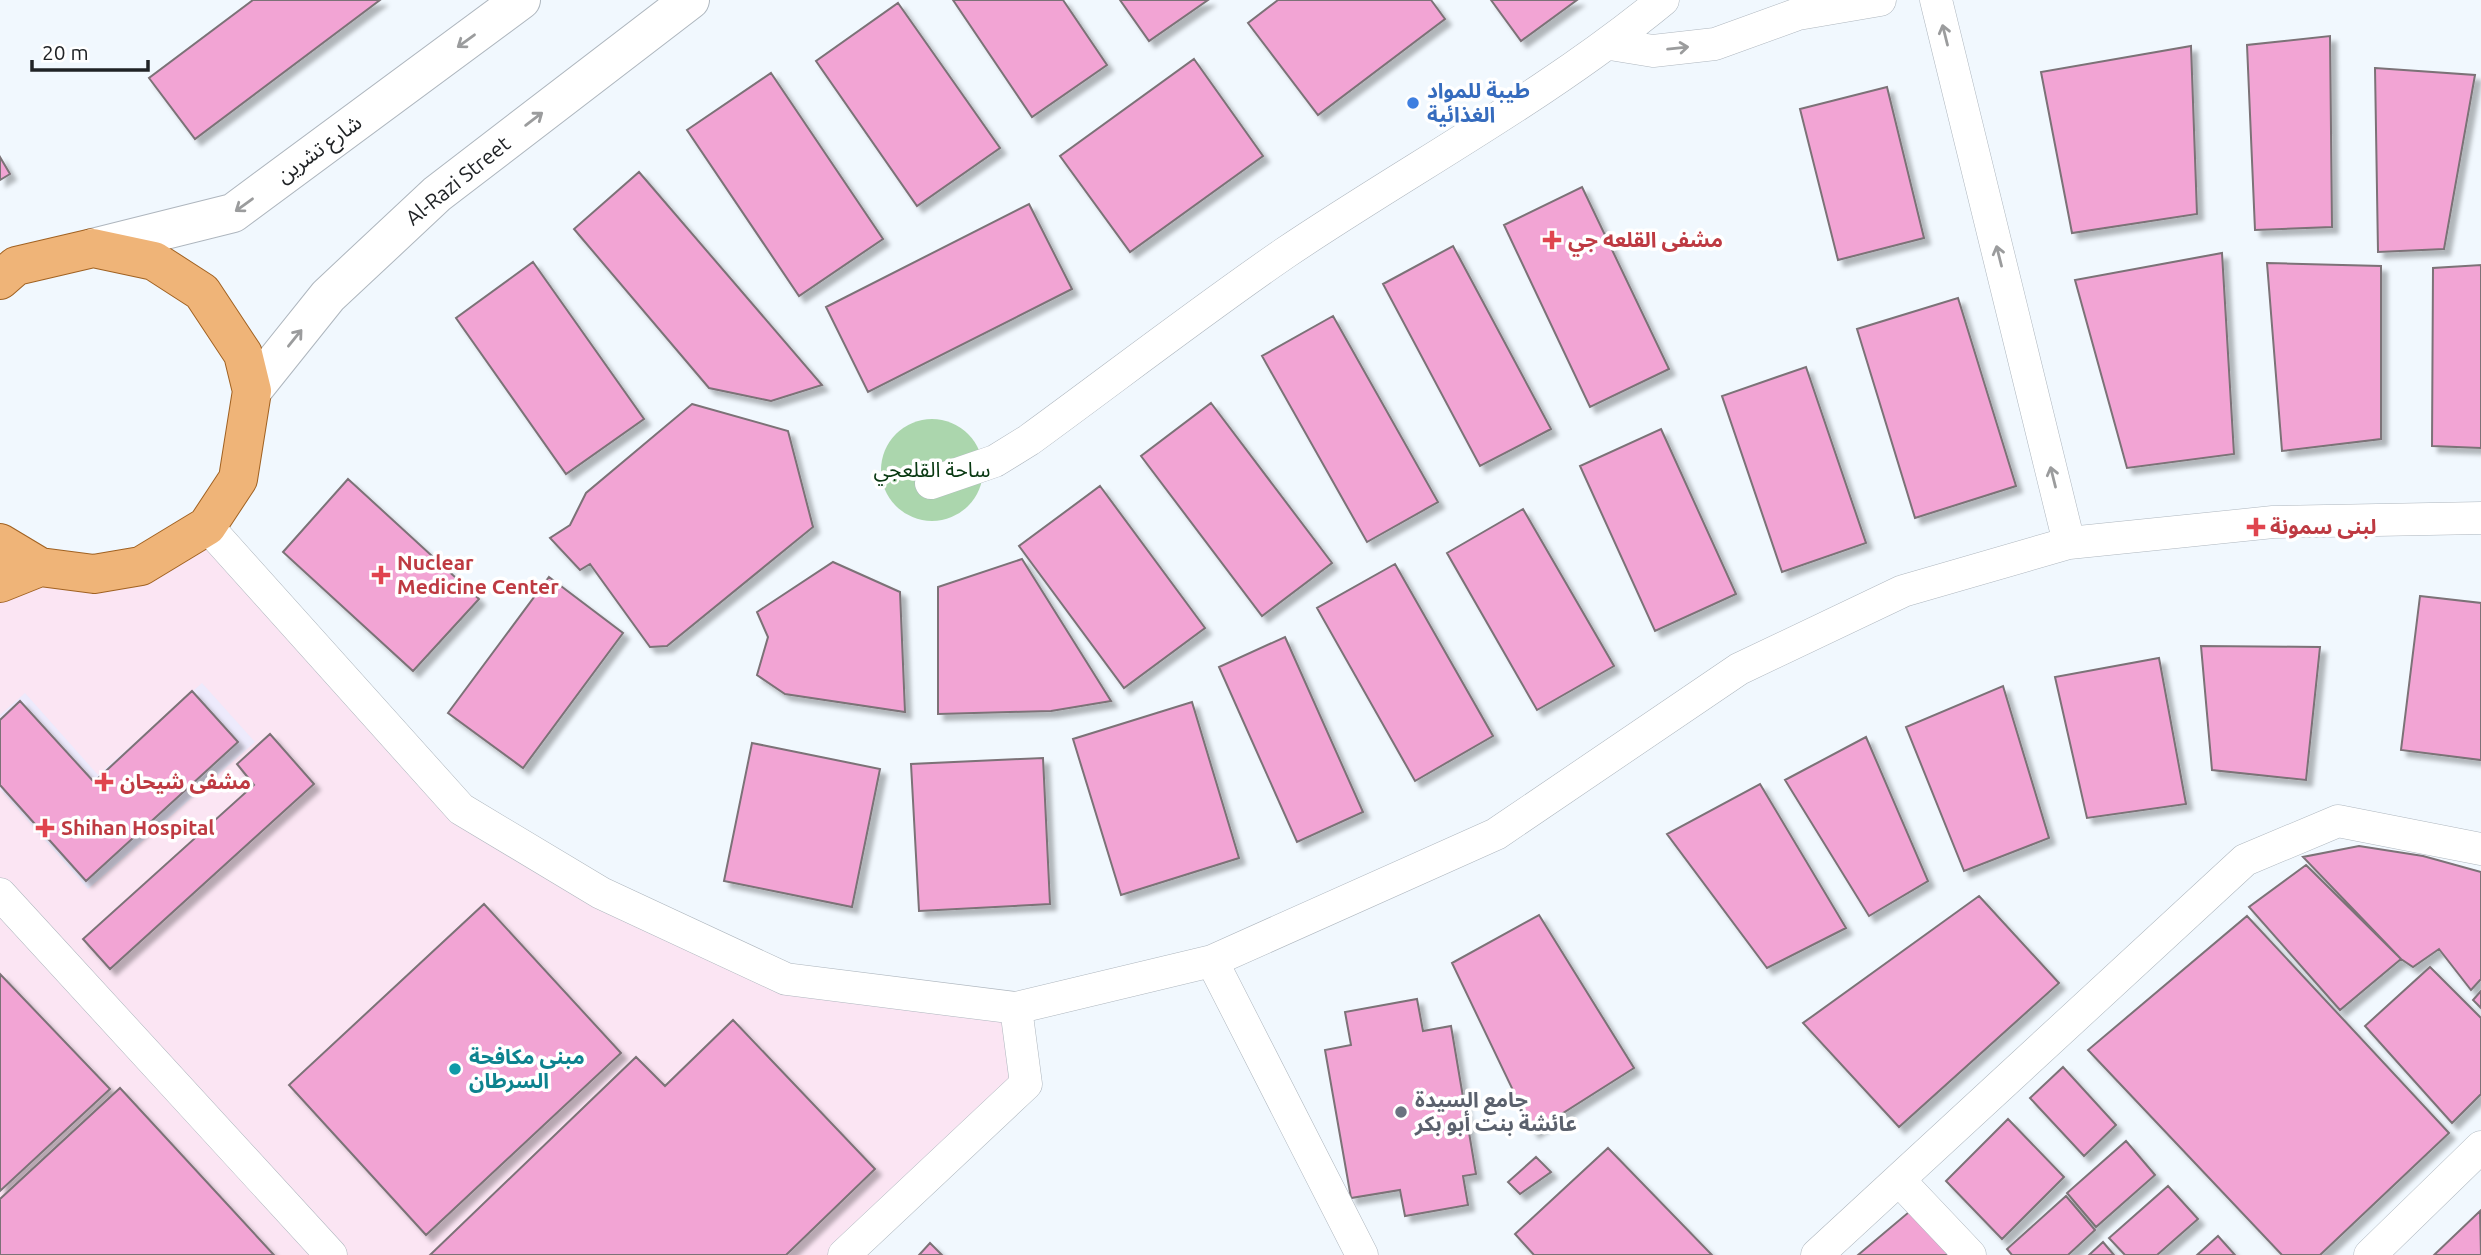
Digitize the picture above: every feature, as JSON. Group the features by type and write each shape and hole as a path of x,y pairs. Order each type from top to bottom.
{"main road":[{"name":"شارع تشرين","path":"93,248 233,213 521,0"},
{"name":"Al-Razi Street","path":"252,391 328,296 437,194 691,0"},
{"path":"0,280 16,266 93,248 154,261 202,292 243,354 252,391 238,480 206,526 141,566 94,574 40,567 0,543"},
{"path":"0,583 40,567"}],"street":[{"path":"931,483 995,461 1028,440 1286,253 1553,84 1610,44 1663,0"},
{"path":"1610,44 1653,51 1715,44 1798,14 1880,0"},
{"path":"1936,0 2069,543"},
{"path":"206,526 461,809 601,893 786,979 1017,1008 1212,961 1496,834 1739,669 1903,591 2069,543 2273,522 2481,518"},
{"path":"1817,1255 2245,860 2338,821 2481,849"},
{"path":"0,894 331,1255"},
{"path":"1212,961 1362,1255"},
{"path":"844,1255 1026,1084 1017,1008"},
{"path":"2370,1255 2477,1161"},
{"path":"1899,1180 1970,1255"}],"shaded area":[{"path":"207,526 461,809 786,979 1016,1008 1026,1084 844,1255 0,1255 0,583 94,574"},
{"name":"مشفى شيحان","path":"202,683 255,742 88,889 0,789 0,715 25,693 98,775"}],"green space":[{"name":"ساحة القلعجي","path":"932,419 951,423 968,434 979,451 983,470 979,489 968,506 951,517 932,521 913,517 896,506 885,489 881,470 885,451 896,434 913,423"}],"building":[{"path":"253,0 380,0 195,139 149,78"},
{"path":"953,0 1063,0 1107,65 1032,117"},
{"path":"1120,0 1208,0 1149,41"},
{"path":"1278,0 1431,0 1445,19 1318,115 1248,23"},
{"path":"1491,0 1577,0 1521,41"},
{"path":"898,3 1000,148 917,206 816,61"},
{"path":"2330,36 2332,227 2255,230 2247,45"},
{"path":"2191,46 2197,214 2072,233 2041,72"},
{"path":"1194,59 1263,156 1130,252 1060,156"},
{"path":"2375,68 2475,75 2444,249 2378,252"},
{"path":"771,73 883,239 799,296 687,130"},
{"path":"1887,87 1924,238 1838,260 1800,109"},
{"path":"0,157 10,174 0,180"},
{"path":"639,172 822,385 771,401 709,388 574,229"},
{"path":"1582,187 1669,369 1590,407 1504,225"},
{"path":"1029,204 1072,289 868,392 826,307"},
{"path":"1453,246 1551,429 1480,466 1383,284"},
{"path":"2222,253 2234,454 2127,468 2075,280"},
{"path":"533,262 644,419 566,474 456,318"},
{"path":"2267,263 2381,266 2381,439 2282,451"},
{"path":"2481,265 2481,448 2432,446 2433,268"},
{"path":"1958,298 2016,486 1915,518 1857,329"},
{"path":"1333,316 1438,502 1367,542 1262,356"},
{"path":"1806,367 1866,543 1782,572 1722,396"},
{"path":"1211,403 1332,563 1262,616 1141,456"},
{"path":"692,404 788,431 813,527 667,646 650,647 590,564 580,570 550,538 570,525 586,493"},
{"path":"1661,429 1736,594 1655,631 1580,466"},
{"name":"Nuclear Medicine Center","path":"348,479 479,599 413,671 283,552"},
{"path":"1100,486 1205,628 1124,688 1019,546"},
{"path":"1523,509 1614,666 1537,710 1447,553"},
{"path":"1022,559 1111,701 1051,711 938,714 938,587"},
{"path":"833,562 900,592 905,712 785,694 757,675 768,637 757,612"},
{"path":"1395,564 1493,736 1415,781 1317,608"},
{"path":"549,577 623,633 523,768 448,713"},
{"path":"2420,596 2481,603 2481,760 2401,750"},
{"path":"1285,637 1363,812 1297,842 1219,667"},
{"path":"2201,646 2320,647 2306,780 2212,770"},
{"path":"2159,658 2186,804 2087,818 2055,677"},
{"path":"2003,686 2049,838 1964,871 1906,727"},
{"name":"مشفى شيحان","path":"192,691 238,742 86,881 0,785 0,720 20,701 94,782"},
{"path":"1192,702 1239,858 1121,895 1073,739"},
{"path":"270,734 314,784 110,969 83,939 254,785 237,764"},
{"path":"1866,737 1928,881 1869,916 1785,780"},
{"path":"752,743 880,769 852,907 724,881"},
{"path":"1043,758 1050,904 919,911 911,764"},
{"path":"1760,784 1846,928 1767,968 1667,834"},
{"path":"2359,846 2423,856 2481,872 2481,979 2471,990 2439,949 2413,967 2401,959 2303,857"},
{"path":"2306,865 2401,959 2340,1010 2249,907"},
{"path":"1979,896 2059,983 1899,1127 1803,1023"},
{"name":"مبنى مكافحة السرطان","path":"484,904 621,1053 426,1235 289,1085"},
{"path":"1539,915 1634,1068 1533,1132 1452,963"},
{"path":"2247,916 2449,1133 2320,1255 2282,1255 2088,1050"},
{"path":"2430,967 2481,1018 2481,1094 2452,1123 2365,1026"},
{"path":"0,974 110,1089 0,1191"},
{"path":"2481,991 2481,1008 2473,1000"},
{"name":"جامع السيدة عائشة بنت أبو بكر","path":"1417,999 1423,1031 1451,1026 1476,1174 1463,1176 1468,1205 1405,1216 1400,1190 1351,1198 1325,1050 1351,1045 1345,1012"},
{"path":"733,1020 875,1169 786,1255 430,1255 636,1057 665,1086"},
{"path":"2063,1067 2116,1125 2084,1156 2030,1098"},
{"path":"120,1088 274,1255 0,1255 0,1199"},
{"path":"2008,1119 2064,1177 2002,1239 1946,1181"},
{"path":"2126,1141 2155,1175 2096,1227 2067,1193"},
{"path":"1608,1148 1712,1255 1534,1255 1515,1234"},
{"path":"1536,1157 1551,1172 1520,1194 1508,1182"},
{"path":"2168,1186 2198,1219 2157,1255 2125,1255 2109,1238"},
{"path":"2066,1196 2095,1230 2068,1255 2012,1255 2007,1249"},
{"path":"2480,1211 2481,1255 2434,1255"},
{"path":"1909,1212 1952,1255 1858,1255"},
{"path":"2218,1236 2235,1255 2197,1255"},
{"path":"2103,1242 2114,1255 2089,1255"},
{"path":"930,1243 942,1255 919,1255"}],"place":[{"name":"طيبة للمواد الغذائية","path":"1413,103"},
{"name":"مشفى القلعه جي","path":"1552,240"},
{"name":"لبنى سمونة","path":"2256,527"},
{"name":"Nuclear Medicine Center","path":"381,575"},
{"name":"مشفى شيحان","path":"104,782"},
{"name":"Shihan Hospital","path":"45,828"},
{"name":"مبنى مكافحة السرطان","path":"455,1069"},
{"name":"جامع السيدة عائشة بنت أبو بكر","path":"1401,1112"}]}
